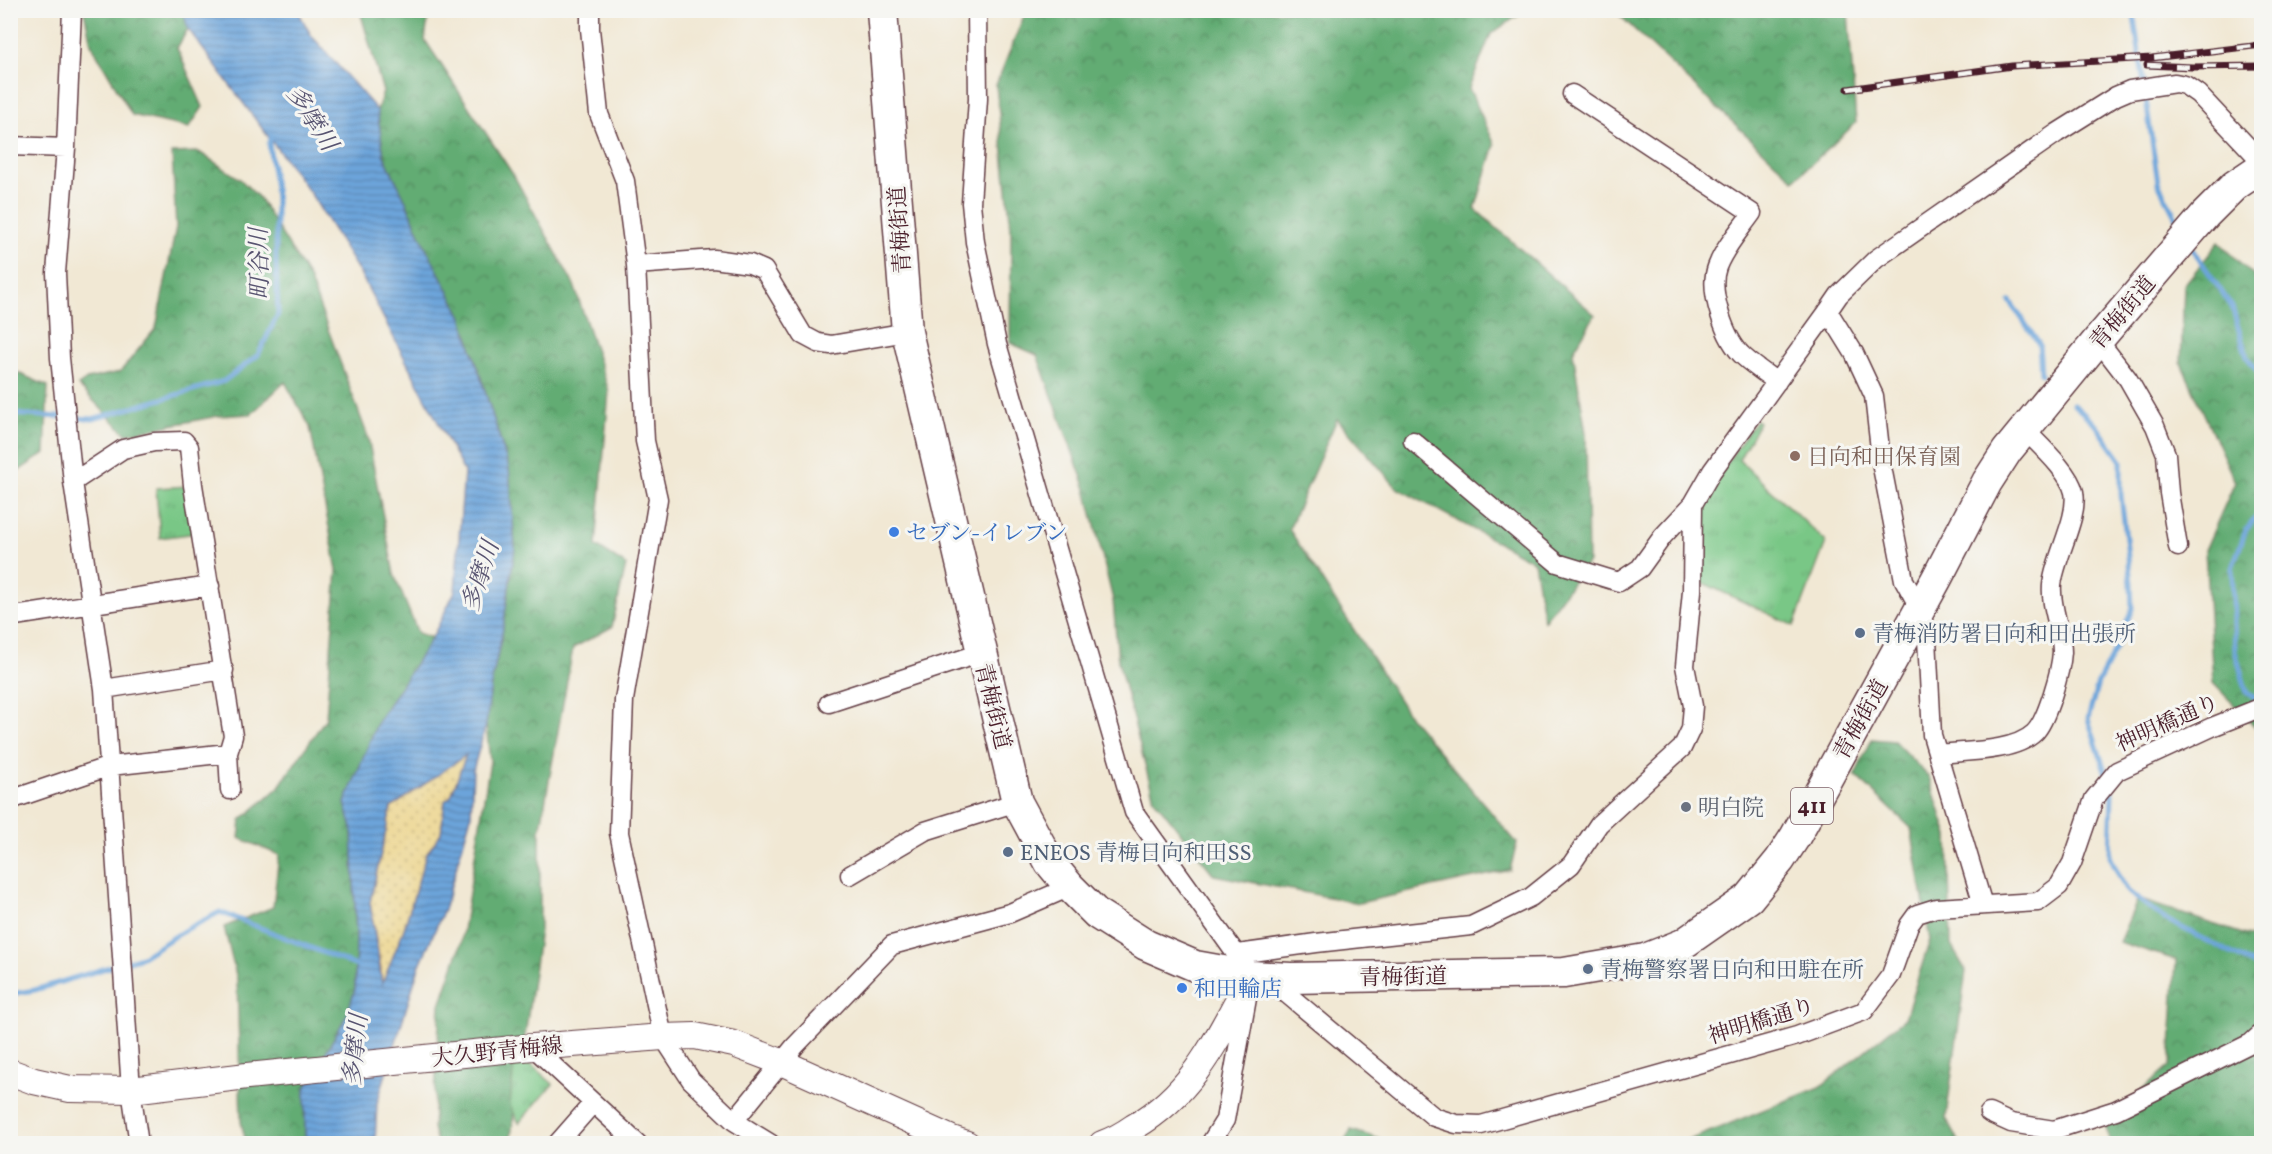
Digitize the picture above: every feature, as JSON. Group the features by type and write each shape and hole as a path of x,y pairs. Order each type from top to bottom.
{"highway":[{"name":"青梅街道","path":"882,10 907,332 1017,802 1050,863 1097,914 1146,945 1195,966 1244,965 1291,978 1564,973 1645,959 1683,944 1749,898 1780,860 1795,837 1987,482 2024,429 2205,215 2234,186 2262,164"}],"main road":[{"path":"1101,1143 1112,1140 1149,1119 1182,1090 1207,1056 1244,965"},
{"name":"大久野青梅線","path":"10,1072 34,1081 69,1089 131,1090 525,1048 696,1036 734,1044 781,1062 952,1139 967,1143"}],"street":[{"path":"72,10 66,148 56,273 60,358 73,482 104,689 131,1090 139,1143"},
{"path":"590,10 598,114 625,181 636,265 645,441 658,499 624,700 619,833 663,1037 691,1080 734,1121 771,1143"},
{"path":"977,10 978,99 971,203 975,242 997,344 1134,812 1244,965 1225,1120 1210,1143"},
{"path":"1413,441 1443,464 1557,563 1619,582 1640,568 1664,536 1693,504 1712,471 1839,296 1876,259 2057,133 2116,96 2130,90 2175,82 2185,85 2198,94 2262,164"},
{"path":"1572,94 1752,213 1718,265 1715,275 1716,293 1725,329 1737,350 1777,382"},
{"path":"10,146 66,148"},
{"path":"636,265 714,260 750,264 764,270 803,335 818,343 831,345 907,332"},
{"path":"1828,311 1854,353 1874,396 1882,467 1904,580 1920,609 1927,638 1932,735 1983,905"},
{"path":"2098,340 2128,379 2155,426 2163,445 2178,547"},
{"path":"1938,754 2011,746 2025,740 2036,731 2047,714 2062,652 2052,587 2055,568 2075,508 2075,495 2071,481 2024,429"},
{"path":"73,482 123,449 154,442 184,441 189,447 233,736 228,753 230,790"},
{"path":"1244,965 1316,943 1471,926 1531,897 1571,865 1599,824 1682,748 1691,729 1693,706 1684,666 1692,591 1693,504"},
{"path":"15,616 210,586"},
{"path":"829,703 981,652"},
{"path":"104,689 224,670"},
{"name":"神明橋通り","path":"1244,965 1287,994 1434,1117 1456,1124 1481,1125 1797,1036 1863,1011 1891,975 1909,925 1917,914 1936,908 2038,902 2059,886 2072,863 2094,798 2117,771 2258,709"},
{"path":"10,800 110,766 228,753"},
{"path":"850,875 925,831 1017,802"},
{"path":"734,1121 781,1062 892,945 1010,913 1070,887"},
{"path":"1989,1113 2011,1123 2054,1130 2116,1110 2251,1043 2262,1033"},
{"path":"525,1048 638,1143"},
{"path":"556,1143 593,1103"}],"green space":[{"path":"84,11 183,11 188,29 177,48 203,107 189,128 132,115 91,44"},
{"path":"360,11 429,11 425,40 514,176 574,285 609,391 596,546 626,565 612,627 573,648 540,831 540,930 510,1143 437,1143 433,1128 440,1005 461,943 490,761 486,725 491,685 502,634 515,548 509,468 462,317 425,246 384,156 377,110 383,92"},
{"path":"1026,11 1525,11 1491,34 1469,88 1495,145 1475,209 1595,315 1573,352 1586,433 1588,562 1544,621 1534,562 1397,488 1337,419 1289,529 1410,717 1517,843 1510,870 1359,903 1214,875 1154,799 1118,661 1113,600 1086,489 1037,355 1010,343 1011,229 996,85"},
{"path":"1615,11 1848,11 1856,123 1794,180"},
{"path":"199,152 240,179 260,199 309,278 368,437 394,574 418,633 432,638 378,721 345,803 352,828 356,936 355,989 347,1015 305,1089 305,1143 246,1143 241,1122 237,979 224,927 273,907 279,855 239,838 241,820 278,788 326,718 337,570 310,427 285,382 251,414 218,416 126,434 78,385 87,379 120,372 156,328 176,227 172,153"},
{"path":"2219,242 2261,283 2261,733 2213,683 2205,550 2235,482 2181,363 2184,285"},
{"path":"11,370 48,386 45,453 11,476"},
{"path":"1756,420 1759,422 1739,460 1826,542 1794,626 1697,580 1700,502"},
{"path":"189,486 196,533 160,538 156,488"},
{"path":"1872,739 1894,741 1929,777 1948,836 1951,945 1966,971 1946,1118 1960,1143 1679,1144 1820,1087 1905,1018 1930,940 1911,828 1855,775"},
{"path":"2138,899 2261,940 2261,1143 2110,1143 2105,1123 2170,1066 2176,960 2119,942"},
{"path":"514,1062 530,1064 553,1084 519,1123 510,1105"},
{"path":"1351,1130 1380,1139 1382,1143 1343,1143"}],"sand":[{"path":"467,754 451,796 445,801 441,833 426,855 404,929 382,986 370,902 391,808"}],"water":[{"name":"多摩川","path":"183,11 298,11 311,35 377,110 384,156 425,246 462,317 509,468 515,548 486,725 473,770 471,816 445,907 419,967 377,1103 375,1143 305,1143 305,1089 347,1015 355,989 356,936 352,828 345,803 378,721 432,638 455,591 464,472 361,275 311,194 188,29","holes":["466,755 451,796 445,801 441,833 426,855 404,929 382,984 370,902 391,808"]}],"waterway":[{"path":"2133,10 2158,183 2182,229"},
{"name":"町谷川","path":"10,414 93,419 224,381 258,355 278,314 276,197 269,143 272,135"},
{"path":"2190,245 2232,307 2247,357 2262,377"},
{"path":"2010,301 2039,344 2041,374"},
{"path":"2073,404 2096,425 2121,461 2121,495 2132,609 2117,646 2098,683 2088,719 2107,777"},
{"path":"2261,702 2247,693 2235,651 2232,568 2246,530 2262,510"},
{"path":"2110,786 2112,793 2110,856 2126,890 2163,918 2262,969"},
{"path":"10,994 35,990 142,957 185,930 220,912 362,968"}],"railway":[{"path":"1848,89 2012,66 2152,58 2262,45"},
{"path":"2147,65 2262,66"}],"place":[{"name":"日向和田保育園","path":"1795,456"},
{"name":"セブン-イレブン","path":"894,532"},
{"name":"青梅消防署日向和田出張所","path":"1860,633"},
{"name":"明白院","path":"1686,807"},
{"name":"ENEOS 青梅日向和田SS","path":"1008,852"},
{"name":"青梅警察署日向和田駐在所","path":"1588,969"},
{"name":"和田輪店","path":"1182,988"}]}
